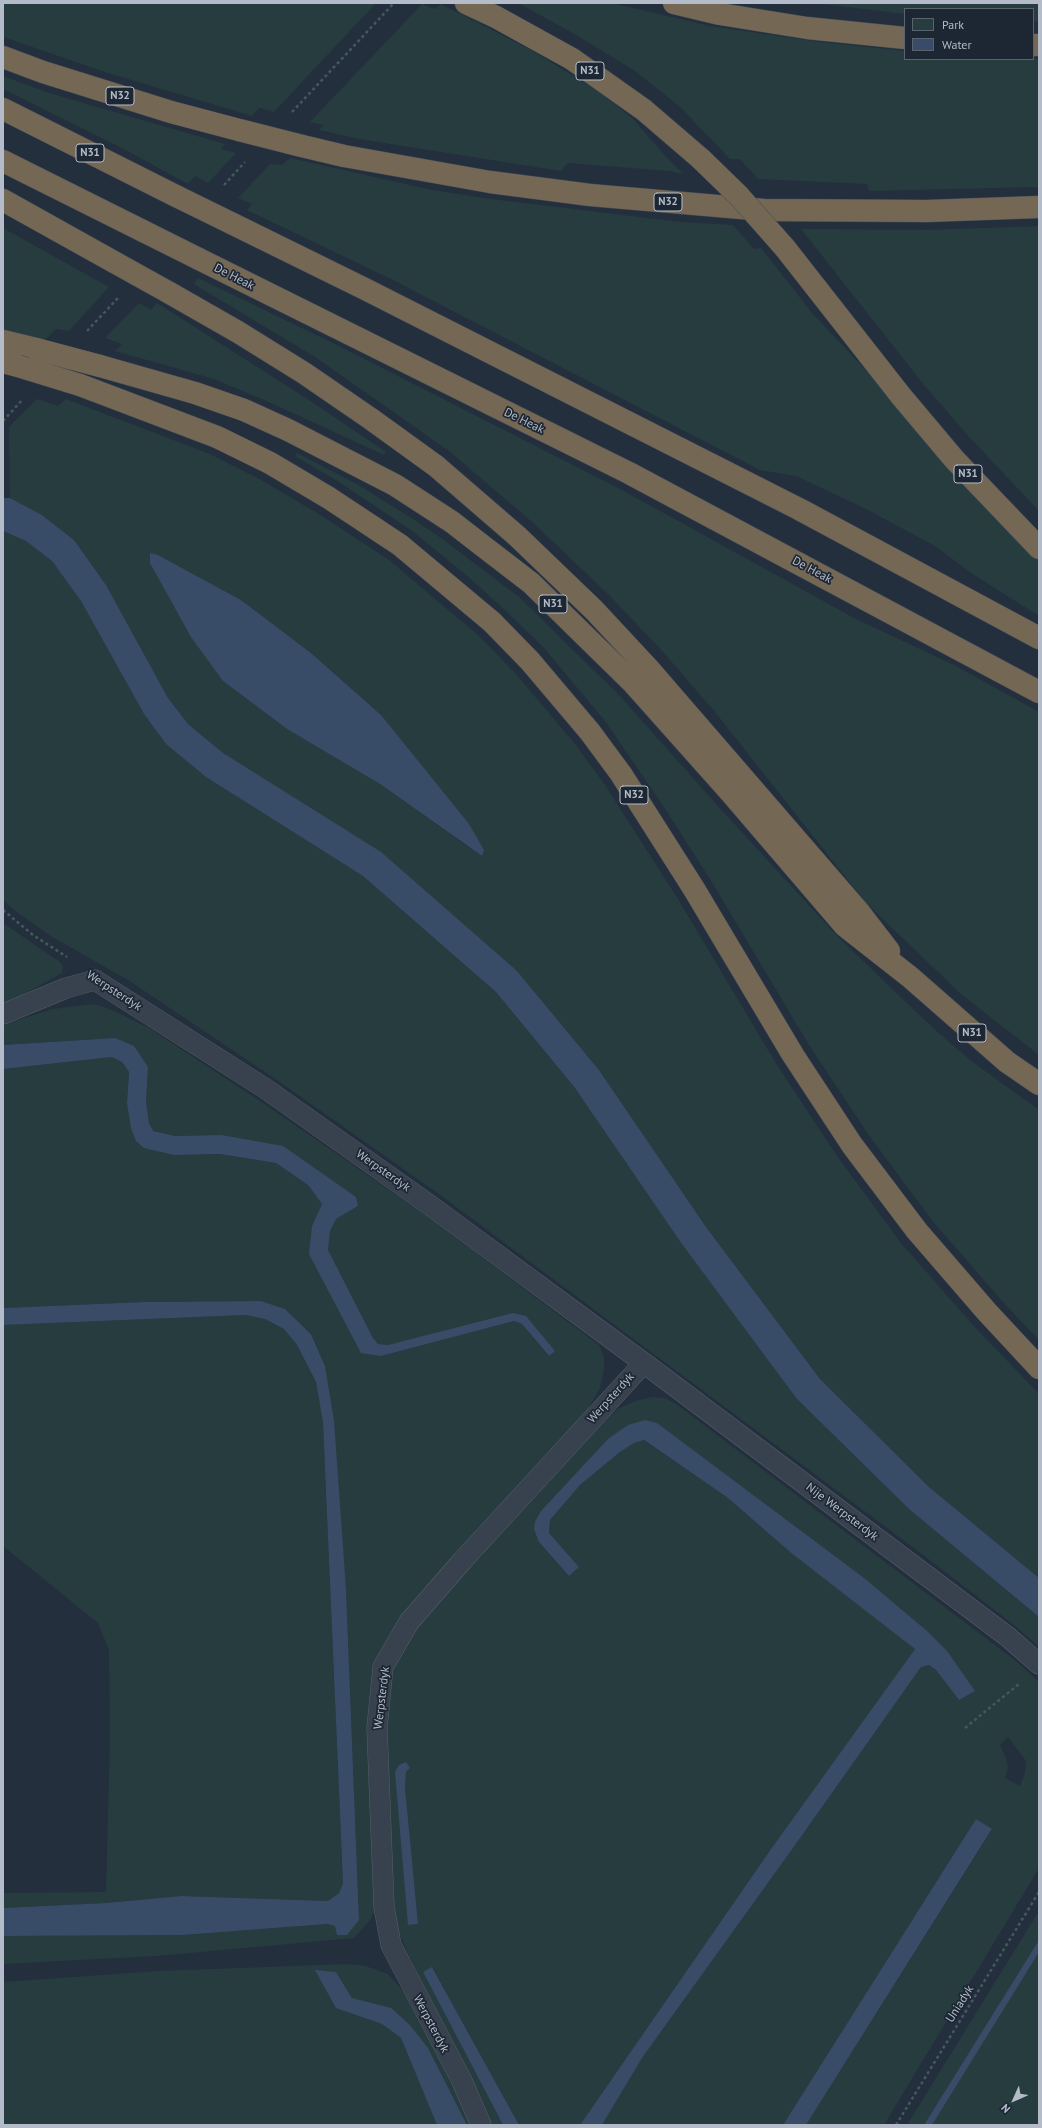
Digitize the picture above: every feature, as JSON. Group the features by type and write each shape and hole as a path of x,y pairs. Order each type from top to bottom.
{"highway":[{"name":"N31","path":"466,3 496,17 572,59 644,110 701,159 740,196 785,248 901,396 954,459 1039,548"},
{"path":"674,3 720,14 807,28 904,38"},
{"name":"N32","path":"3,57 43,72 171,112 239,130 352,158 498,183 590,196 764,210 927,211 1039,207"},
{"name":"N31","path":"3,109 365,289 799,509 1039,638"},
{"name":"De Heak","path":"3,161 629,472 1039,692"},
{"name":"N31","path":"3,200 168,292 284,360 372,419 436,466 517,536 594,610 648,668 859,912 910,977"},
{"name":"N31","path":"3,341 36,348 196,393 244,410 327,448 395,486 452,522 531,583 633,683 731,793 845,926 910,977 990,1048 1039,1084"},
{"name":"N32","path":"10,364 80,385 218,437 270,463 329,498 400,545 492,622 530,661 590,732 621,774 694,890 792,1055 852,1145 917,1231 987,1312 1039,1368"}],"lane":[{"path":"3,1014 66,988 95,980"},
{"name":"Werpsterdyk","path":"95,980 266,1089 431,1206 644,1363 463,1560 409,1622 383,1667 377,1728 384,1907 392,1945 462,2081 481,2125"},
{"name":"Nije Werpsterdyk","path":"644,1363 1008,1637 1039,1664"}],"path":[{"name":"Werpsterdyk","path":"3,910 95,980"},
{"path":"966,1728 1021,1682"},
{"name":"Uniadyk","path":"896,2125 1039,1892"}],"green space":[{"path":"3,3 376,3 274,112 259,108 252,116 108,73 3,37"},
{"path":"518,3 612,3 710,26 820,42 904,51 904,60 1039,59 1039,187 869,191 867,184 758,179 740,159 730,159 679,106 635,71 578,36"},
{"path":"814,3 1039,3 1039,22 1034,21 1034,8 904,8 904,14"},
{"path":"422,4 435,9 441,4 533,51 599,92 632,118 683,174 669,171 568,163 561,171 359,139 319,130 324,125 310,122"},
{"path":"3,76 49,93 225,144 221,149 236,153 208,183 195,176 188,184 122,148 3,89"},
{"path":"290,158 432,190 491,199 681,222 733,225 754,249 761,248 813,314 877,382 931,449 982,505 1039,561 1039,616 971,573 935,546 866,509 796,476 760,470 393,280 247,210 252,204 238,198 270,164 282,165"},
{"path":"1039,226 1039,511 971,439 924,385 801,229 927,230"},
{"path":"3,228 109,287 69,331 56,329 44,341 3,331"},
{"path":"198,278 335,344 620,489 856,619 954,665 1039,712 1039,1055 961,994 866,903 715,712 664,653 609,595 531,521 449,451 315,357 194,284"},
{"path":"139,303 151,310 157,303 309,400 386,452 384,455 271,403 214,379 115,351 122,344 105,338"},
{"path":"37,399 58,406 66,399 210,454 261,480 319,514 389,560 479,636 516,674 575,744 605,785 678,899 777,1065 837,1156 901,1243 973,1325 1039,1394 1039,1578 929,1487 820,1379 706,1227 599,1070 517,971 223,753 188,724 168,698 106,585 74,540 42,515 10,498 9,427","holes":["158,555 241,600 311,653 381,715 482,855 471,849 380,784 287,729 223,681"]},
{"path":"297,453 357,484 413,519 441,538 519,597 619,695 838,937 932,1027 970,1060 1039,1110 1039,1340 1001,1300 931,1219 868,1134 809,1045 710,879 664,807 605,721 544,648 466,575 411,530 339,482 295,456"},
{"path":"3,531 26,541 52,561 81,601 144,714 166,744 206,777 363,876 496,992 575,1088 797,1399 909,1509 1039,1617 1039,1647 1014,1625 918,1551 439,1194 274,1078 128,980 49,935 14,910 3,900"},
{"path":"3,923 60,962 63,966 62,973 10,1002 3,1003"},
{"path":"94,1004 112,1010 149,1028 260,1101 427,1216 599,1345 604,1357 604,1369 600,1388 585,1414 409,1606 393,1630 368,1729 376,1909 370,1920 354,1938 156,1956 3,1964 3,1936 183,1935 327,1924 335,1926 347,1935 359,1919 346,1589 325,1366 311,1333 285,1309 261,1301 144,1302 3,1308 3,1069 112,1057 122,1062 129,1072 127,1103 174,1155 220,1154 276,1163 308,1185 322,1204 312,1226 381,1356 514,1321 522,1324 548,1356 554,1351 526,1316 388,1345 378,1344 373,1338 328,1250 330,1231 336,1219 358,1206 356,1197 221,1135 175,1136 153,1131 149,1123 146,1102 148,1067 115,1038 3,1045 3,1023 12,1022 53,1009"},
{"path":"246,1315 265,1319 284,1329 297,1345 316,1382 323,1423 343,1883 339,1893 328,1901 181,1896 106,1903 3,1908 3,1893 106,1892 110,1737 109,1650 98,1623 3,1546 3,1325"},
{"path":"653,1397 664,1398 676,1404 1016,1661 1039,1682 1039,1868 884,2125 806,2125 992,1830 976,1819 783,2125 602,2125 642,2058 921,1667 929,1665 936,1670 959,1700 975,1691 657,1423 541,1511 539,1542 569,1576 579,1567 549,1533 550,1520 580,1485 620,1452 634,1443 643,1440 728,1498 790,1552 871,1612 915,1649 771,1849 580,2125 519,2125 433,1968 423,1972 503,2125 491,2125 405,1947 397,1927 392,1896 386,1754 388,1695 393,1668 421,1618 600,1424 618,1409 635,1401","holes":["1008,1737 1026,1761 1025,1773 1020,1786 1005,1778 1008,1767 1000,1745","399,1765 410,1768 406,1772 405,1787 418,1924 409,1925"]},
{"path":"1039,1911 1039,1940 924,2125 907,2125"},
{"path":"1039,1952 1038,2125 932,2125 1001,2012"},
{"path":"346,1964 366,1966 388,1974 404,1992 455,2084 474,2125 467,2125 428,2048 366,2003 352,1998 336,1972 336,2007 382,2024 401,2038 437,2125 3,2125 3,1982 158,1971"}],"water":[{"path":"3,498 10,498 42,515 74,540 106,585 168,698 188,724 223,753 381,852 517,971 599,1070 706,1227 820,1379 929,1487 1039,1578 1039,1617 909,1509 797,1399 682,1244 575,1088 496,992 363,876 206,777 166,744 144,714 81,601 52,561 26,541 3,531"},
{"path":"150,553 158,555 241,600 311,653 381,715 469,824 484,850 482,856 380,784 287,729 223,681 191,637 150,563"},
{"path":"115,1038 134,1046 148,1067 146,1102 149,1123 153,1131 175,1136 221,1135 283,1146 356,1197 358,1206 336,1219 330,1231 328,1250 373,1338 378,1344 388,1345 513,1313 526,1316 555,1351 549,1356 522,1324 514,1321 381,1356 361,1353 309,1254 312,1226 322,1204 308,1185 276,1163 220,1154 174,1155 144,1148 136,1141 131,1128 127,1103 129,1072 122,1062 112,1057 3,1069 3,1045"},
{"path":"261,1301 285,1309 311,1334 325,1366 334,1421 346,1589 359,1920 347,1935 337,1935 335,1926 327,1924 183,1935 3,1936 3,1908 106,1903 181,1896 328,1901 339,1893 343,1883 323,1423 316,1382 297,1345 284,1329 265,1319 246,1315 3,1325 3,1308 144,1302"},
{"path":"645,1420 657,1423 864,1578 927,1631 947,1651 975,1691 959,1700 936,1670 929,1665 921,1667 642,2058 602,2125 580,2125 771,1849 915,1649 790,1552 728,1498 644,1440 634,1443 620,1452 580,1485 550,1520 549,1533 579,1567 569,1576 539,1542 534,1529 535,1522 541,1511 608,1439 628,1425"},
{"path":"406,1762 410,1768 406,1772 405,1787 418,1924 408,1925 395,1772 399,1765"},
{"path":"976,1819 992,1829 806,2125 783,2125"},
{"path":"1039,1940 1039,1952 932,2125 924,2125"},
{"path":"432,1967 519,2125 503,2125 423,1972"},
{"path":"315,1970 336,1972 352,1998 391,2008 409,2024 428,2048 467,2125 437,2125 401,2038 382,2024 336,2008"}]}
